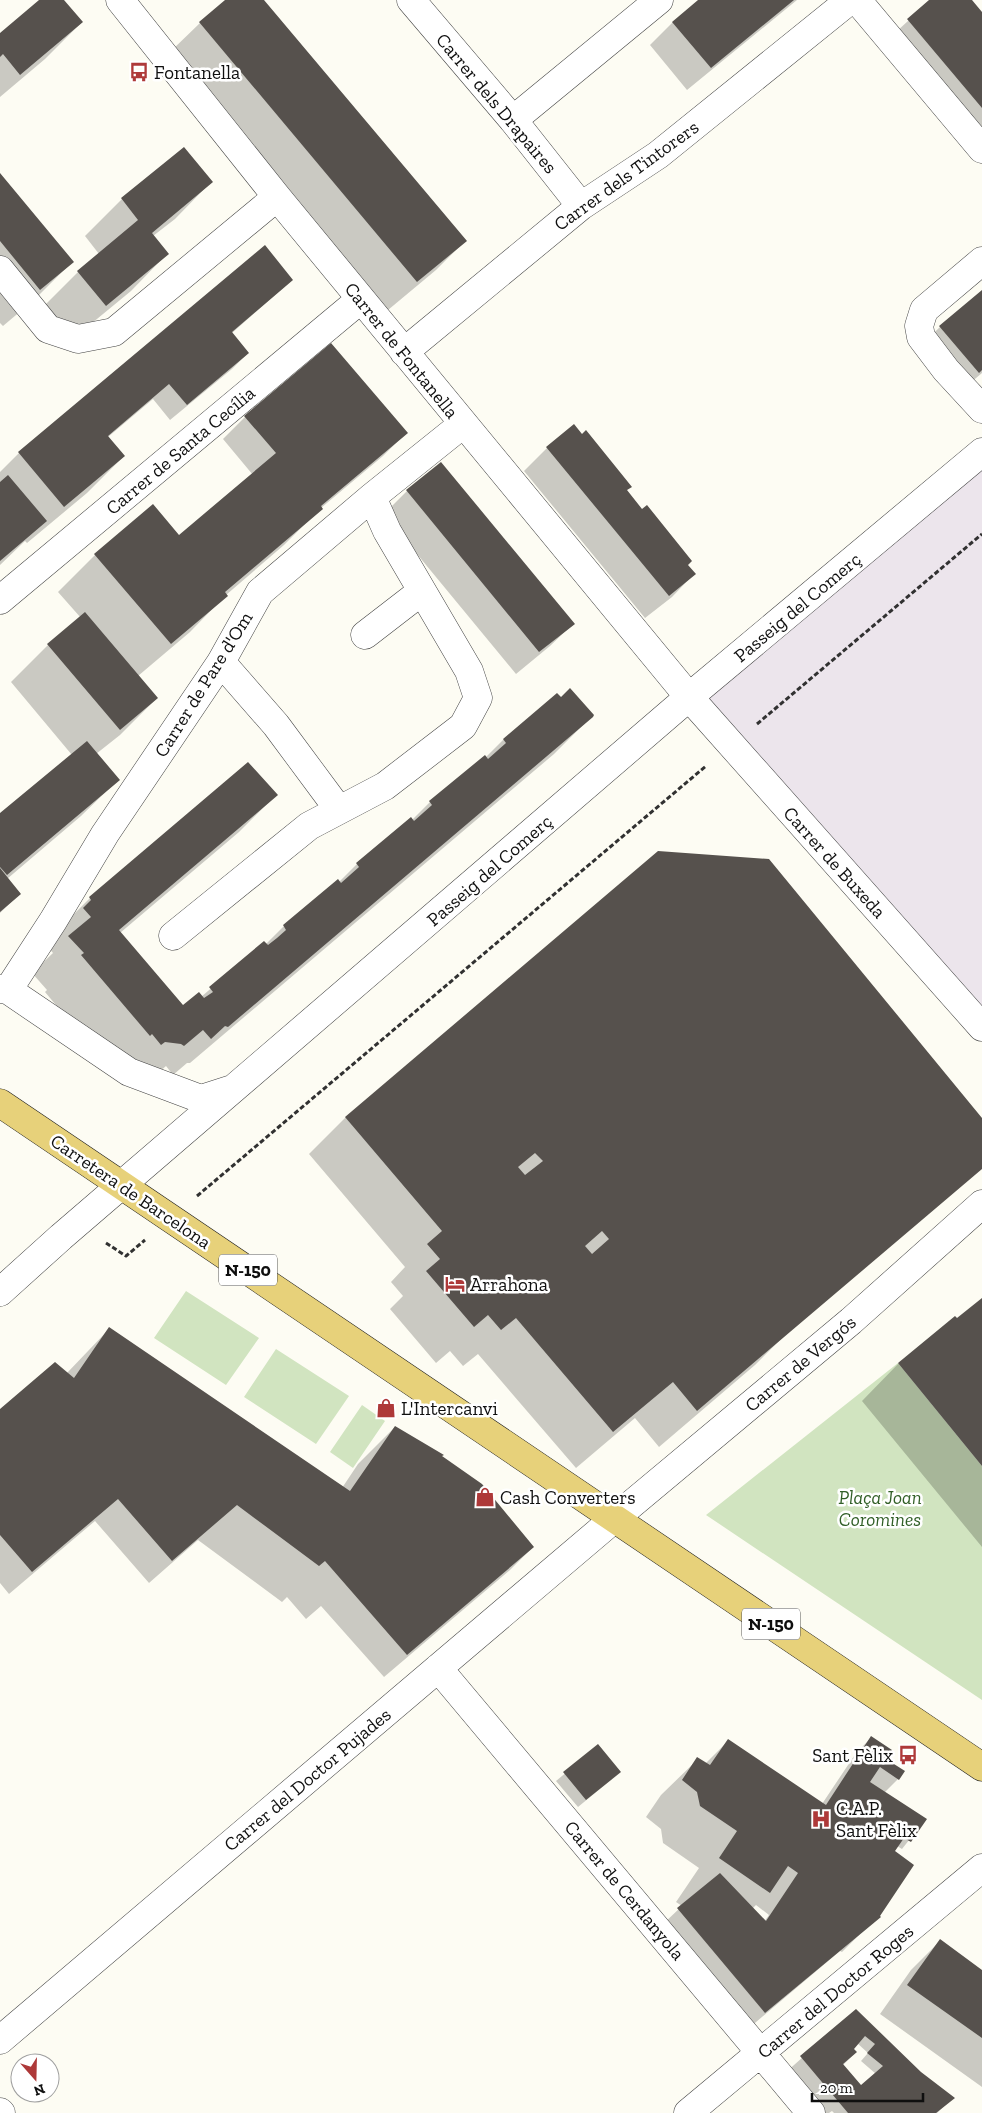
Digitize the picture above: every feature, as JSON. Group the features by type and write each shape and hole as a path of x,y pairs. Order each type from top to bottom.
{"main road":[{"name":"Carretera de Barcelona","path":"0,1103 982,1767"}],"street":[{"name":"Carrer de Fontanella","path":"120,0 277,197 689,696"},
{"name":"Carrer dels Drapaires","path":"411,0 513,120 581,206"},
{"path":"513,120 659,0"},
{"name":"Carrer dels Tintorers","path":"404,352 581,206 658,155 850,0"},
{"path":"857,0 982,149"},
{"path":"0,270 48,329 78,339 114,332 277,197"},
{"path":"982,261 924,310 918,326 920,337 946,370 982,409"},
{"name":"Carrer de Santa Cecília","path":"0,600 361,299"},
{"name":"Carrer de Pare d'Om","path":"4,990 54,921 105,834 221,662 260,592 372,497 463,424"},
{"name":"Passeig del Comerç","path":"0,1292 689,696 982,452"},
{"path":"173,936 309,826 385,786 463,726 478,698 469,671 387,531 372,497"},
{"path":"364,635 422,591"},
{"path":"221,662 276,725 339,810"},
{"name":"Carrer de Buxeda","path":"689,696 982,1027"},
{"path":"4,990 129,1072 201,1099 236,1088"},
{"name":"Carrer de Vergós","path":"615,1518 851,1321 982,1204"},
{"name":"Carrer del Doctor Pujades","path":"0,2040 615,1518"},
{"name":"Carrer de Cerdanyola","path":"438,1668 811,2113"},
{"name":"Carrer del Doctor Roges","path":"688,2113 982,1868"}],"path":[{"path":"77,1224 126,1256 982,534"}],"shaded area":[{"path":"982,452 982,1027 689,697"}],"green space":[{"path":"186,1291 259,1338 226,1385 154,1338"},
{"path":"276,1349 349,1396 316,1444 244,1397"},
{"name":"Plaça Joan Coromines","path":"898,1363 982,1466 982,1700 706,1515"},
{"path":"362,1405 385,1421 353,1468 330,1452"}],"building":[{"path":"39,0 64,0 83,22 20,75 3,54 0,57 0,33"},
{"path":"225,0 264,0 467,241 417,282 199,22"},
{"path":"698,0 794,0 711,68 672,22"},
{"path":"929,0 972,0 982,12 982,108 907,19"},
{"path":"184,147 213,182 152,233 169,254 106,306 77,271 138,220 121,198"},
{"path":"0,173 74,262 40,290 0,241"},
{"path":"265,245 293,280 232,332 249,353 187,405 169,384 108,436 125,456 64,507 18,452"},
{"path":"982,290 982,370 979,373 939,326"},
{"path":"331,343 408,433 321,506 323,509 225,592 228,596 171,644 94,554 153,504 179,535 276,453 244,416"},
{"path":"574,424 582,434 586,430 632,487 627,490 642,509 647,505 692,561 688,565 696,574 669,596 546,447"},
{"path":"441,462 575,624 539,652 406,490"},
{"path":"8,475 47,521 0,561 0,482"},
{"path":"85,612 158,698 120,730 47,644"},
{"path":"570,688 594,715 593,717 228,1027 225,1026 211,1039 203,1030 184,1046 165,1042 161,1045 152,1034 150,1036 81,955 84,953 68,936 91,917 83,908 91,900 89,897 248,762 278,795 119,930 183,1005 199,992 204,998 213,992 209,987 264,941 268,945 277,938 286,930 283,925 338,879 341,883 359,867 356,863 411,817 414,821 432,805 429,801 485,755 488,759 506,743 503,739 557,693 561,697"},
{"path":"87,741 120,780 7,875 0,867 0,813"},
{"path":"658,851 769,859 982,1118 982,1169 697,1411 673,1382 613,1432 516,1318 501,1330 488,1315 474,1327 426,1271 440,1259 427,1244 442,1231 345,1117","holes":["535,1153 543,1161 525,1175 518,1167","602,1231 609,1239 592,1254 585,1246"]},
{"path":"0,868 21,894 0,912"},
{"path":"982,1298 982,1466 898,1363 955,1316 957,1318"},
{"path":"109,1327 350,1491 395,1426 444,1455 442,1456 482,1484 534,1547 407,1655 325,1561 319,1566 237,1505 172,1561 118,1499 32,1572 0,1535 0,1409 55,1362 74,1378"},
{"path":"871,1736 892,1750 886,1759 905,1771 899,1780 880,1767 870,1782 927,1819 911,1842 904,1838 895,1851 914,1865 881,1917 765,2013 677,1908 720,1873 766,1921 798,1873 788,1866 770,1893 719,1858 737,1831 700,1806 697,1792 682,1780 697,1757 710,1765 728,1739 826,1805"},
{"path":"598,1744 621,1772 586,1800 563,1772"},
{"path":"940,1939 982,1970 982,2038 907,1985"},
{"path":"856,2009 921,2072 955,2098 936,2113 848,2113 800,2056","holes":["865,2036 875,2044 867,2053 883,2066 861,2085 843,2064 857,2052 854,2049"]}],"place":[{"name":"Fontanella","path":"139,72"},
{"name":"Arrahona","path":"455,1284"},
{"name":"L'Intercanvi","path":"386,1408"},
{"name":"Cash Converters","path":"485,1497"},
{"name":"Sant Fèlix","path":"908,1755"},
{"name":"C.A.P. Sant Fèlix","path":"821,1819"}]}
